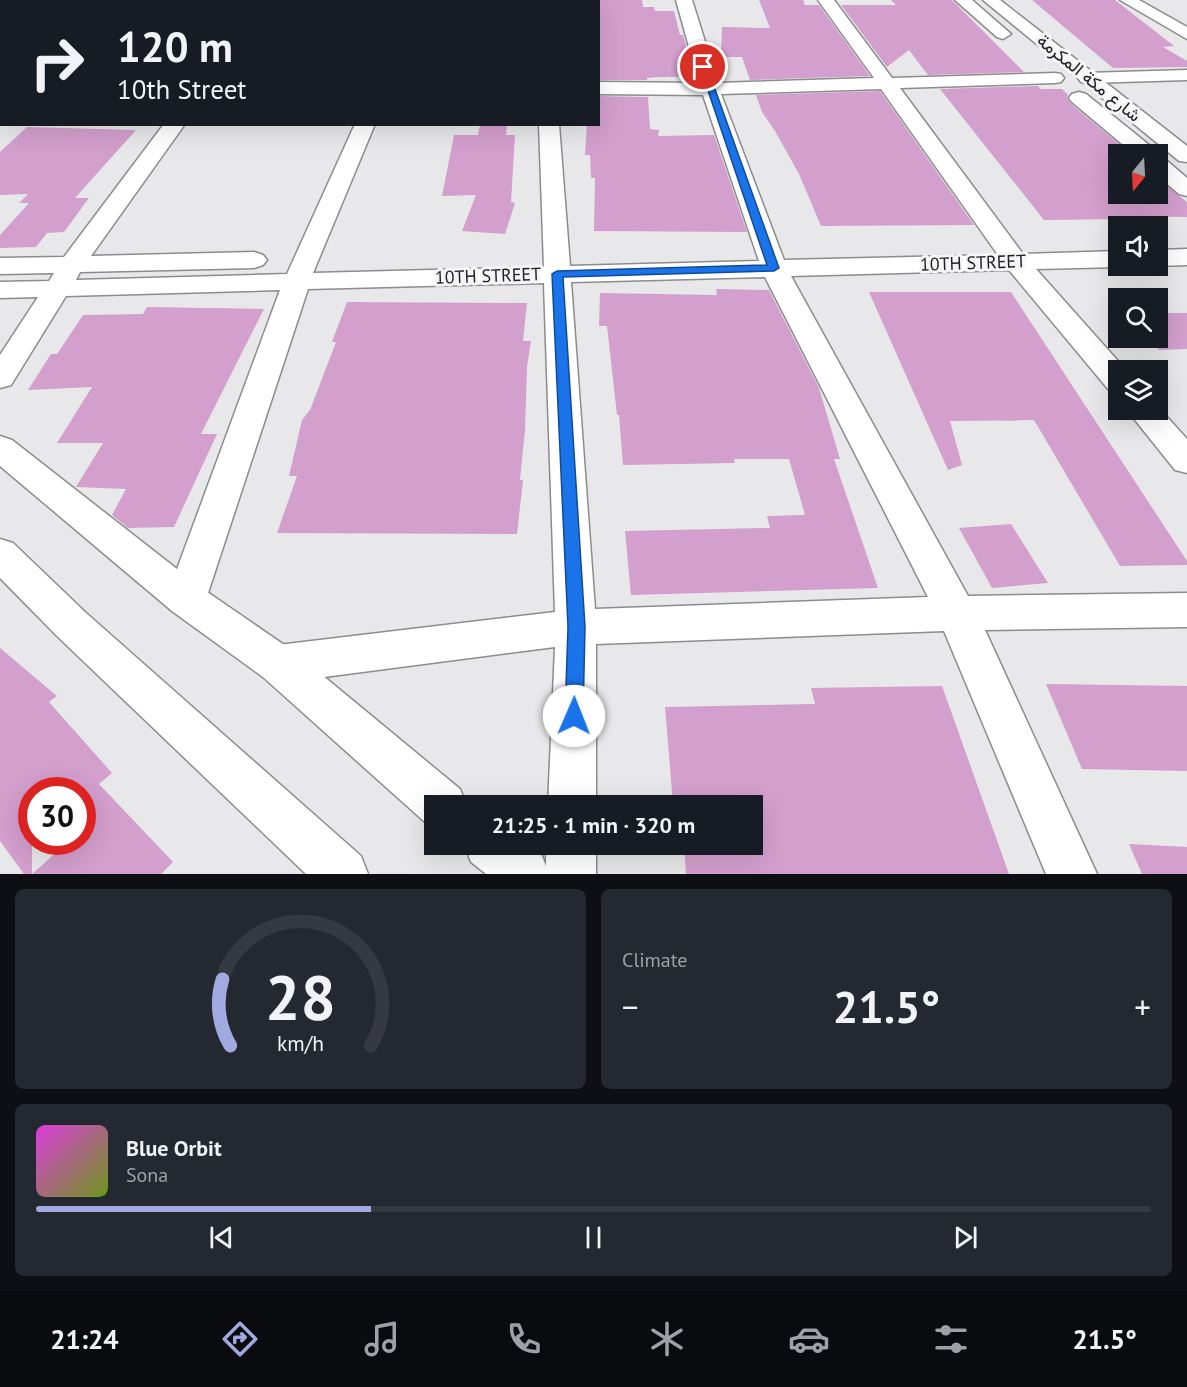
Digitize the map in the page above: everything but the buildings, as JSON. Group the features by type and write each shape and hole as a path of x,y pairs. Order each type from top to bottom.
{"street":[{"path":"684,0 710,89 770,257 957,613 1072,874"},
{"path":"826,0 1016,262 1108,369"},
{"name":"شارع مكة المكرمة","path":"963,0 1018,47"},
{"name":"شارع مكة المكرمة","path":"991,0 1187,156"},
{"path":"1128,0 1187,34"},
{"name":"شارع مكة المكرمة","path":"1036,62 1134,144"},
{"path":"1088,78 1187,75"},
{"path":"600,88 710,89 1054,78"},
{"path":"0,378 73,263 174,126"},
{"path":"186,599 301,270 364,126"},
{"path":"549,126 576,627 572,795"},
{"path":"1168,173 1187,189"},
{"path":"1168,236 1187,235"},
{"name":"10TH STREET","path":"0,290 301,270 770,257 1001,240 1108,237"},
{"name":"10TH STREET","path":"770,257 1016,262 1108,259"},
{"path":"1168,258 1187,257"},
{"name":"10TH STREET","path":"0,266 73,263 301,270"},
{"path":"1152,420 1187,461"},
{"path":"0,448 186,599 278,664 431,795"},
{"path":"0,554 71,624 341,873"},
{"path":"278,664 576,627 957,613 1187,610"},
{"path":"502,855 524,874"},
{"path":"571,855 571,874"}],"route":[{"path":"574,716 576,627 557,274 774,268 703,67"}]}
